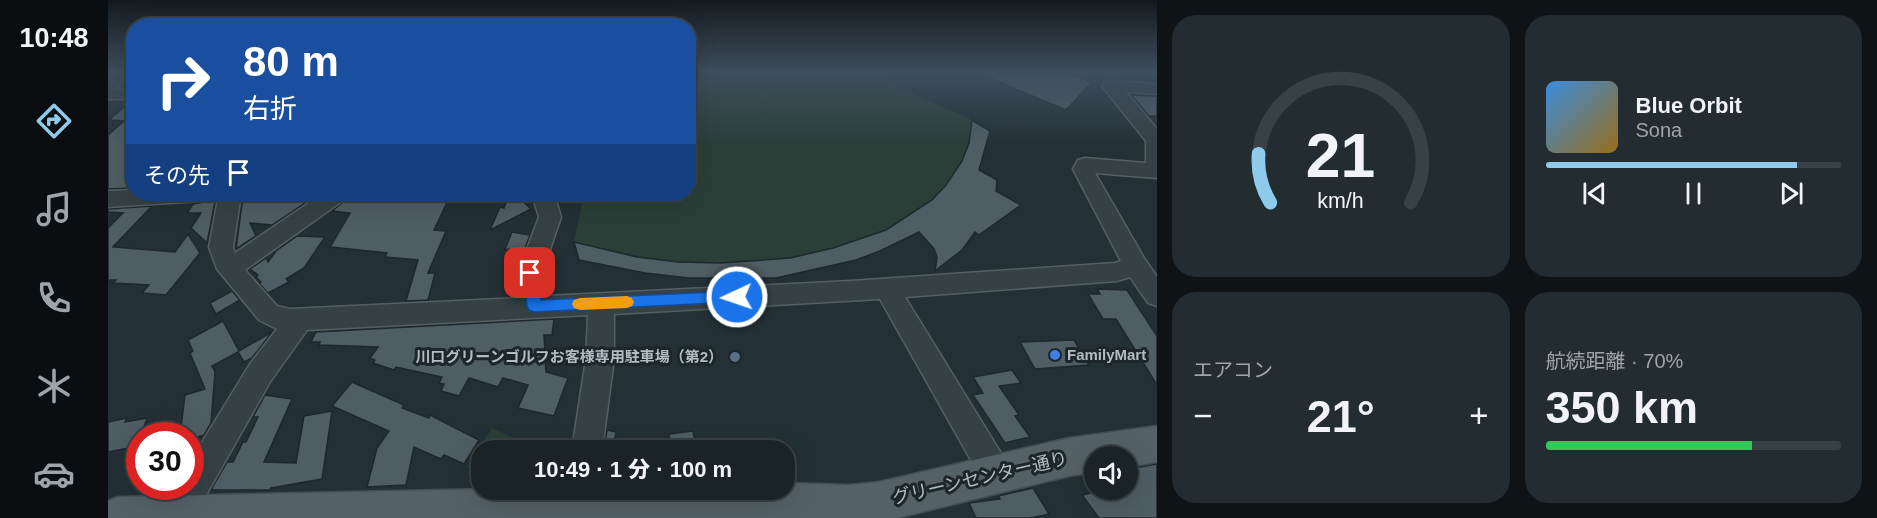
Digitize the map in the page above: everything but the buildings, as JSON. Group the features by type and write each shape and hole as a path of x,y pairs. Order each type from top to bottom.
{"main road":[{"name":"グリーンセンター通り","path":"597,500 788,511 850,506 879,502 1069,457 1157,444"},
{"name":"グリーンセンター通り","path":"118,518 558,500"}],"street":[{"path":"1120,97 1156,140 1156,172 1085,165 1083,169 1135,265 1157,296"},
{"path":"108,199 126,198"},
{"path":"229,201 221,247 229,269 268,313 278,318 298,320 1117,272 1135,265"},
{"path":"229,269 327,201"},
{"path":"534,306 530,273 550,217 545,201"},
{"path":"886,287 996,474"},
{"path":"588,440 600,358 601,304"},
{"path":"176,517 260,373 298,320"}],"green space":[{"path":"696,97 921,97 972,120 962,160 941,191 912,215 876,234 836,248 794,257 712,264 650,258 574,242 583,201 696,201"},
{"path":"492,428 518,440 484,440"}],"slow traffic":[{"path":"580,304 627,302"}],"place":[{"name":"FamilyMart","path":"1055,355"},
{"name":"川口グリーンゴルフお客様専用駐車場（第2）","path":"735,357"}],"route":[{"path":"530,273 534,306 737,297"}]}
